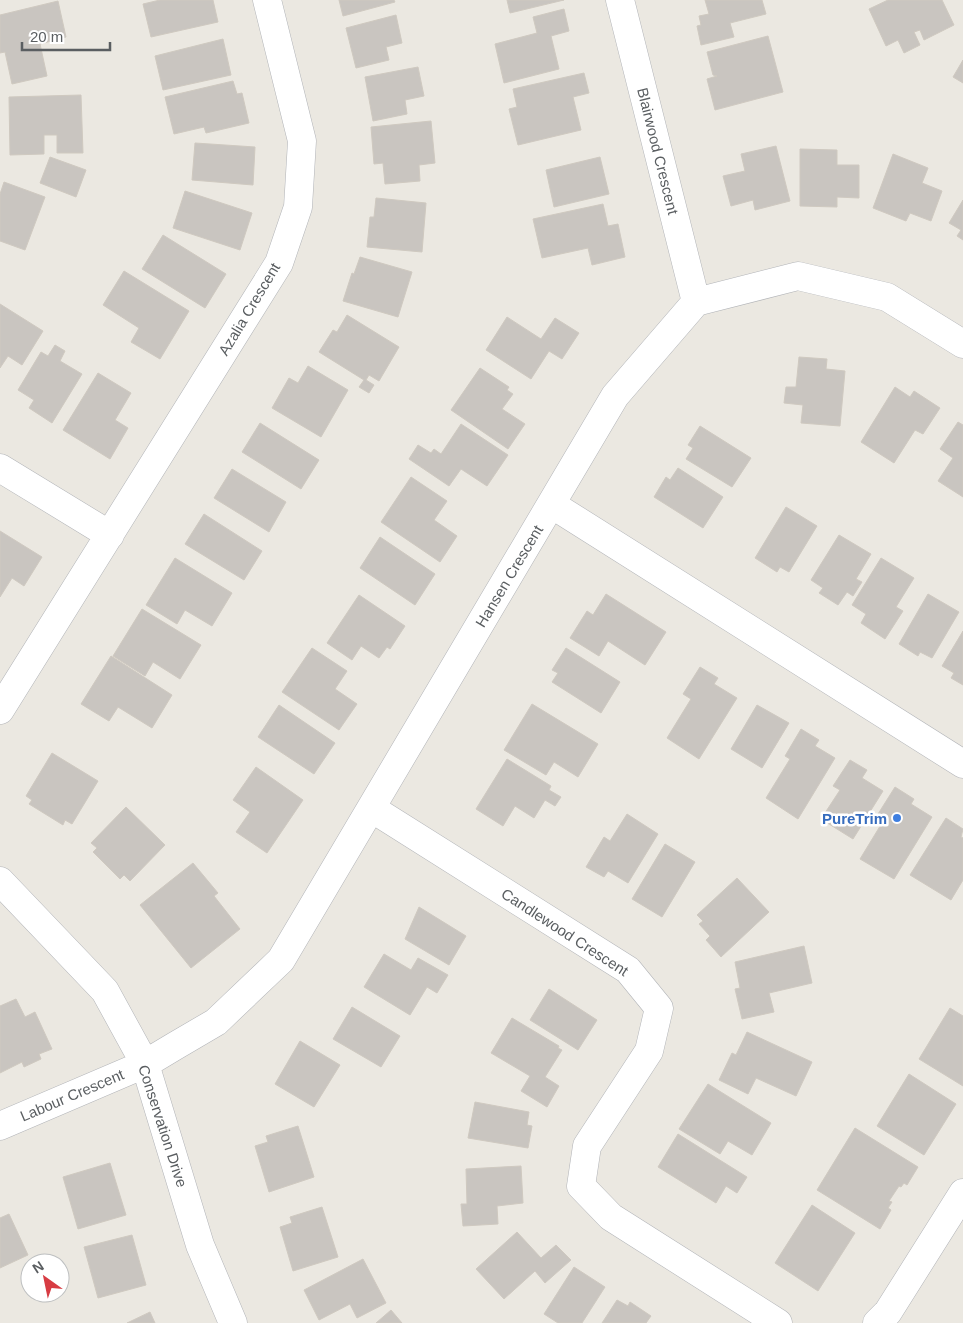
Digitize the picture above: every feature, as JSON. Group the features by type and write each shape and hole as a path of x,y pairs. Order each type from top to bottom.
{"street":[{"name":"Azalia Crescent","path":"0,710 279,263 298,207 302,141 267,0"},
{"name":"Blairwood Crescent","path":"620,0 696,302"},
{"path":"696,302 798,276 887,297 963,344"},
{"name":"Hansen Crescent","path":"145,1064 216,1022 281,960 615,396 696,302"},
{"path":"0,468 110,535"},
{"path":"551,504 963,764"},
{"name":"Candlewood Crescent","path":"370,808 628,970 658,1008 648,1051 587,1146 581,1186 611,1217 778,1323"},
{"name":"Conservation Drive","path":"0,881 5,884 105,991 145,1064 200,1245 233,1323"},
{"name":"Labour Crescent","path":"0,1126 145,1064"},
{"path":"877,1323 888,1312 963,1193"}],"building":[{"path":"160,0 213,0 218,22 151,37 143,4"},
{"path":"339,0 394,0 395,2 343,16"},
{"path":"507,0 564,0 510,13"},
{"path":"705,0 762,0 766,14 730,23 734,37 701,45 697,26 701,25 699,16 709,14"},
{"path":"888,0 942,0 954,25 924,40 920,30 914,32 920,45 904,53 898,40 886,46 869,9"},
{"path":"58,1 66,37 40,44 47,76 12,84 5,52 0,53 0,15"},
{"path":"564,9 569,31 551,36 559,69 504,83 495,44 537,33 533,17"},
{"path":"396,15 402,43 386,47 389,60 356,68 346,28"},
{"path":"768,36 783,92 715,110 707,79 717,76 713,75 707,52"},
{"path":"223,39 231,75 163,90 155,56"},
{"path":"963,60 963,83 953,77"},
{"path":"418,67 424,96 405,100 407,114 373,121 365,77"},
{"path":"584,73 589,93 573,97 581,130 518,145 509,109 517,107 513,89"},
{"path":"233,81 237,94 242,93 249,123 206,133 204,127 174,134 165,97"},
{"path":"81,95 83,153 57,153 57,135 44,135 44,154 10,155 9,97"},
{"path":"431,121 435,163 419,165 420,181 385,184 383,163 374,164 371,127"},
{"path":"195,143 255,147 253,185 192,180"},
{"path":"776,146 790,201 755,210 753,200 731,206 723,176 745,171 741,154"},
{"path":"800,149 837,150 837,165 859,165 859,198 837,197 837,207 800,206"},
{"path":"893,154 928,168 922,183 942,191 931,221 910,213 906,221 873,208"},
{"path":"50,157 86,170 76,197 40,183"},
{"path":"600,157 609,194 554,207 546,170"},
{"path":"4,182 45,197 25,250 0,241 0,194"},
{"path":"185,191 252,213 240,250 173,228"},
{"path":"376,198 426,203 422,252 367,247 370,217 374,217"},
{"path":"963,200 963,240 957,236 961,230 949,223"},
{"path":"603,204 608,226 618,224 625,257 592,265 588,248 542,258 533,219"},
{"path":"163,235 226,274 205,308 142,269"},
{"path":"360,257 412,272 398,317 343,301 352,273 354,274"},
{"path":"124,271 189,311 160,359 131,342 139,328 103,305"},
{"path":"0,304 43,331 22,365 8,356 0,368"},
{"path":"347,315 399,347 379,381 369,375 366,380 374,385 369,393 359,387 364,380 319,352 333,330 337,332"},
{"path":"507,317 541,339 555,318 579,333 562,359 549,351 531,379 486,350"},
{"path":"55,345 65,351 60,361 82,374 52,423 29,408 34,400 18,390 41,352 48,356"},
{"path":"799,357 827,359 826,369 845,371 840,426 801,423 803,405 784,403 786,387 796,387"},
{"path":"308,366 348,390 321,437 272,408 289,378 298,383"},
{"path":"480,368 509,387 507,390 513,394 502,409 525,424 508,449 451,410"},
{"path":"98,373 131,393 115,420 128,428 110,459 63,430"},
{"path":"895,387 910,397 914,391 940,408 923,434 915,430 894,463 861,442"},
{"path":"958,422 963,425 963,497 938,481 953,458 940,449"},
{"path":"260,423 319,460 301,489 242,452"},
{"path":"461,424 508,455 487,486 461,469 449,486 409,459 418,445 431,453 434,449 441,454"},
{"path":"700,426 751,458 732,487 686,459 693,448 688,445"},
{"path":"678,468 723,497 703,528 654,497 666,477 670,480"},
{"path":"232,469 286,502 269,532 214,498"},
{"path":"411,477 447,501 434,520 457,536 440,562 381,522"},
{"path":"786,507 817,526 789,572 780,567 777,572 755,558"},
{"path":"204,514 262,551 244,580 185,544"},
{"path":"0,531 42,557 24,586 12,578 0,597"},
{"path":"839,535 871,554 856,579 862,582 853,596 847,592 838,605 819,593 823,588 811,580"},
{"path":"380,537 435,574 415,605 360,568"},
{"path":"175,558 232,593 212,626 185,610 177,624 146,605"},
{"path":"881,558 914,578 896,607 903,611 885,639 861,623 866,614 852,605"},
{"path":"606,594 666,632 645,665 608,641 599,656 570,638 587,611 593,615"},
{"path":"928,594 959,612 932,658 920,652 918,656 899,644"},
{"path":"359,595 405,626 390,649 387,647 379,658 361,646 352,660 327,643"},
{"path":"142,609 201,645 180,679 153,662 145,676 113,656"},
{"path":"963,631 963,685 951,678 954,673 942,666"},
{"path":"312,648 347,671 335,689 357,704 339,730 282,692"},
{"path":"566,648 620,682 601,713 552,682 558,673 552,670"},
{"path":"111,656 172,695 152,728 118,707 109,721 81,704"},
{"path":"700,667 718,678 714,684 737,698 699,759 667,738 691,699 683,694"},
{"path":"532,704 598,744 578,777 554,762 546,775 504,750"},
{"path":"279,705 335,743 314,774 258,737"},
{"path":"757,705 789,723 762,768 731,749"},
{"path":"801,729 819,740 815,746 835,758 798,819 766,798 790,759 785,756"},
{"path":"52,753 98,781 72,824 65,820 63,825 29,804 32,800 26,796"},
{"path":"507,759 551,786 549,790 561,797 555,806 545,800 534,818 515,806 503,826 476,809"},
{"path":"850,760 867,770 862,778 883,791 853,839 821,819 840,790 833,786"},
{"path":"256,767 303,800 267,853 236,832 250,812 233,800"},
{"path":"895,787 914,799 911,804 932,817 894,879 860,859 885,818 878,814"},
{"path":"126,807 165,845 130,881 124,875 120,879 93,852 97,848 91,843"},
{"path":"627,814 658,834 628,883 608,871 604,877 586,867 604,837 610,841"},
{"path":"946,818 963,829 961,837 963,838 963,880 951,900 910,875"},
{"path":"665,844 695,862 662,917 632,899"},
{"path":"193,863 218,893 214,896 240,929 191,968 140,905"},
{"path":"737,878 769,912 721,957 706,940 710,936 699,924 703,921 697,915"},
{"path":"419,907 466,936 449,965 405,939"},
{"path":"804,946 812,983 769,993 774,1012 742,1019 735,989 740,988 735,962"},
{"path":"384,954 411,970 418,958 448,975 437,993 427,987 410,1015 364,987"},
{"path":"549,989 597,1020 578,1050 530,1020"},
{"path":"16,999 25,1017 35,1012 52,1049 39,1054 41,1059 24,1067 22,1062 0,1073 0,1006"},
{"path":"352,1007 400,1036 381,1067 333,1039"},
{"path":"950,1008 963,1016 963,1086 919,1059"},
{"path":"512,1018 559,1046 558,1048 562,1050 545,1077 559,1086 547,1107 521,1091 530,1076 491,1053"},
{"path":"747,1032 812,1062 796,1096 756,1078 748,1094 719,1080 732,1053 736,1055"},
{"path":"300,1041 340,1065 314,1107 275,1084"},
{"path":"909,1074 956,1104 924,1155 877,1126"},
{"path":"708,1084 771,1123 752,1155 728,1141 720,1154 679,1129"},
{"path":"475,1102 529,1112 527,1125 532,1126 528,1148 468,1138"},
{"path":"298,1126 314,1177 269,1192 255,1146 268,1142 266,1136"},
{"path":"855,1128 918,1167 907,1185 904,1183 901,1187 899,1186 889,1201 892,1202 888,1208 891,1210 880,1229 817,1190"},
{"path":"678,1134 747,1177 737,1193 726,1186 716,1203 658,1167"},
{"path":"110,1163 126,1215 78,1229 63,1177"},
{"path":"521,1166 523,1203 497,1206 498,1224 463,1226 461,1204 467,1204 466,1169"},
{"path":"812,1205 855,1233 818,1291 775,1263"},
{"path":"322,1207 338,1257 293,1271 280,1227 292,1223 290,1217"},
{"path":"9,1214 27,1253 20,1253 20,1259 0,1268 0,1218"},
{"path":"517,1232 541,1258 556,1245 571,1260 545,1283 535,1271 504,1299 476,1269"},
{"path":"132,1235 146,1285 98,1298 84,1247"},
{"path":"363,1259 386,1303 357,1318 350,1304 319,1320 304,1290"},
{"path":"574,1267 605,1287 582,1323 558,1323 544,1314"},
{"path":"617,1300 628,1306 630,1302 651,1316 646,1323 602,1323"},
{"path":"391,1310 402,1323 376,1323"},
{"path":"150,1312 155,1323 127,1323"}],"place":[{"name":"PureTrim","path":"897,818"}]}
